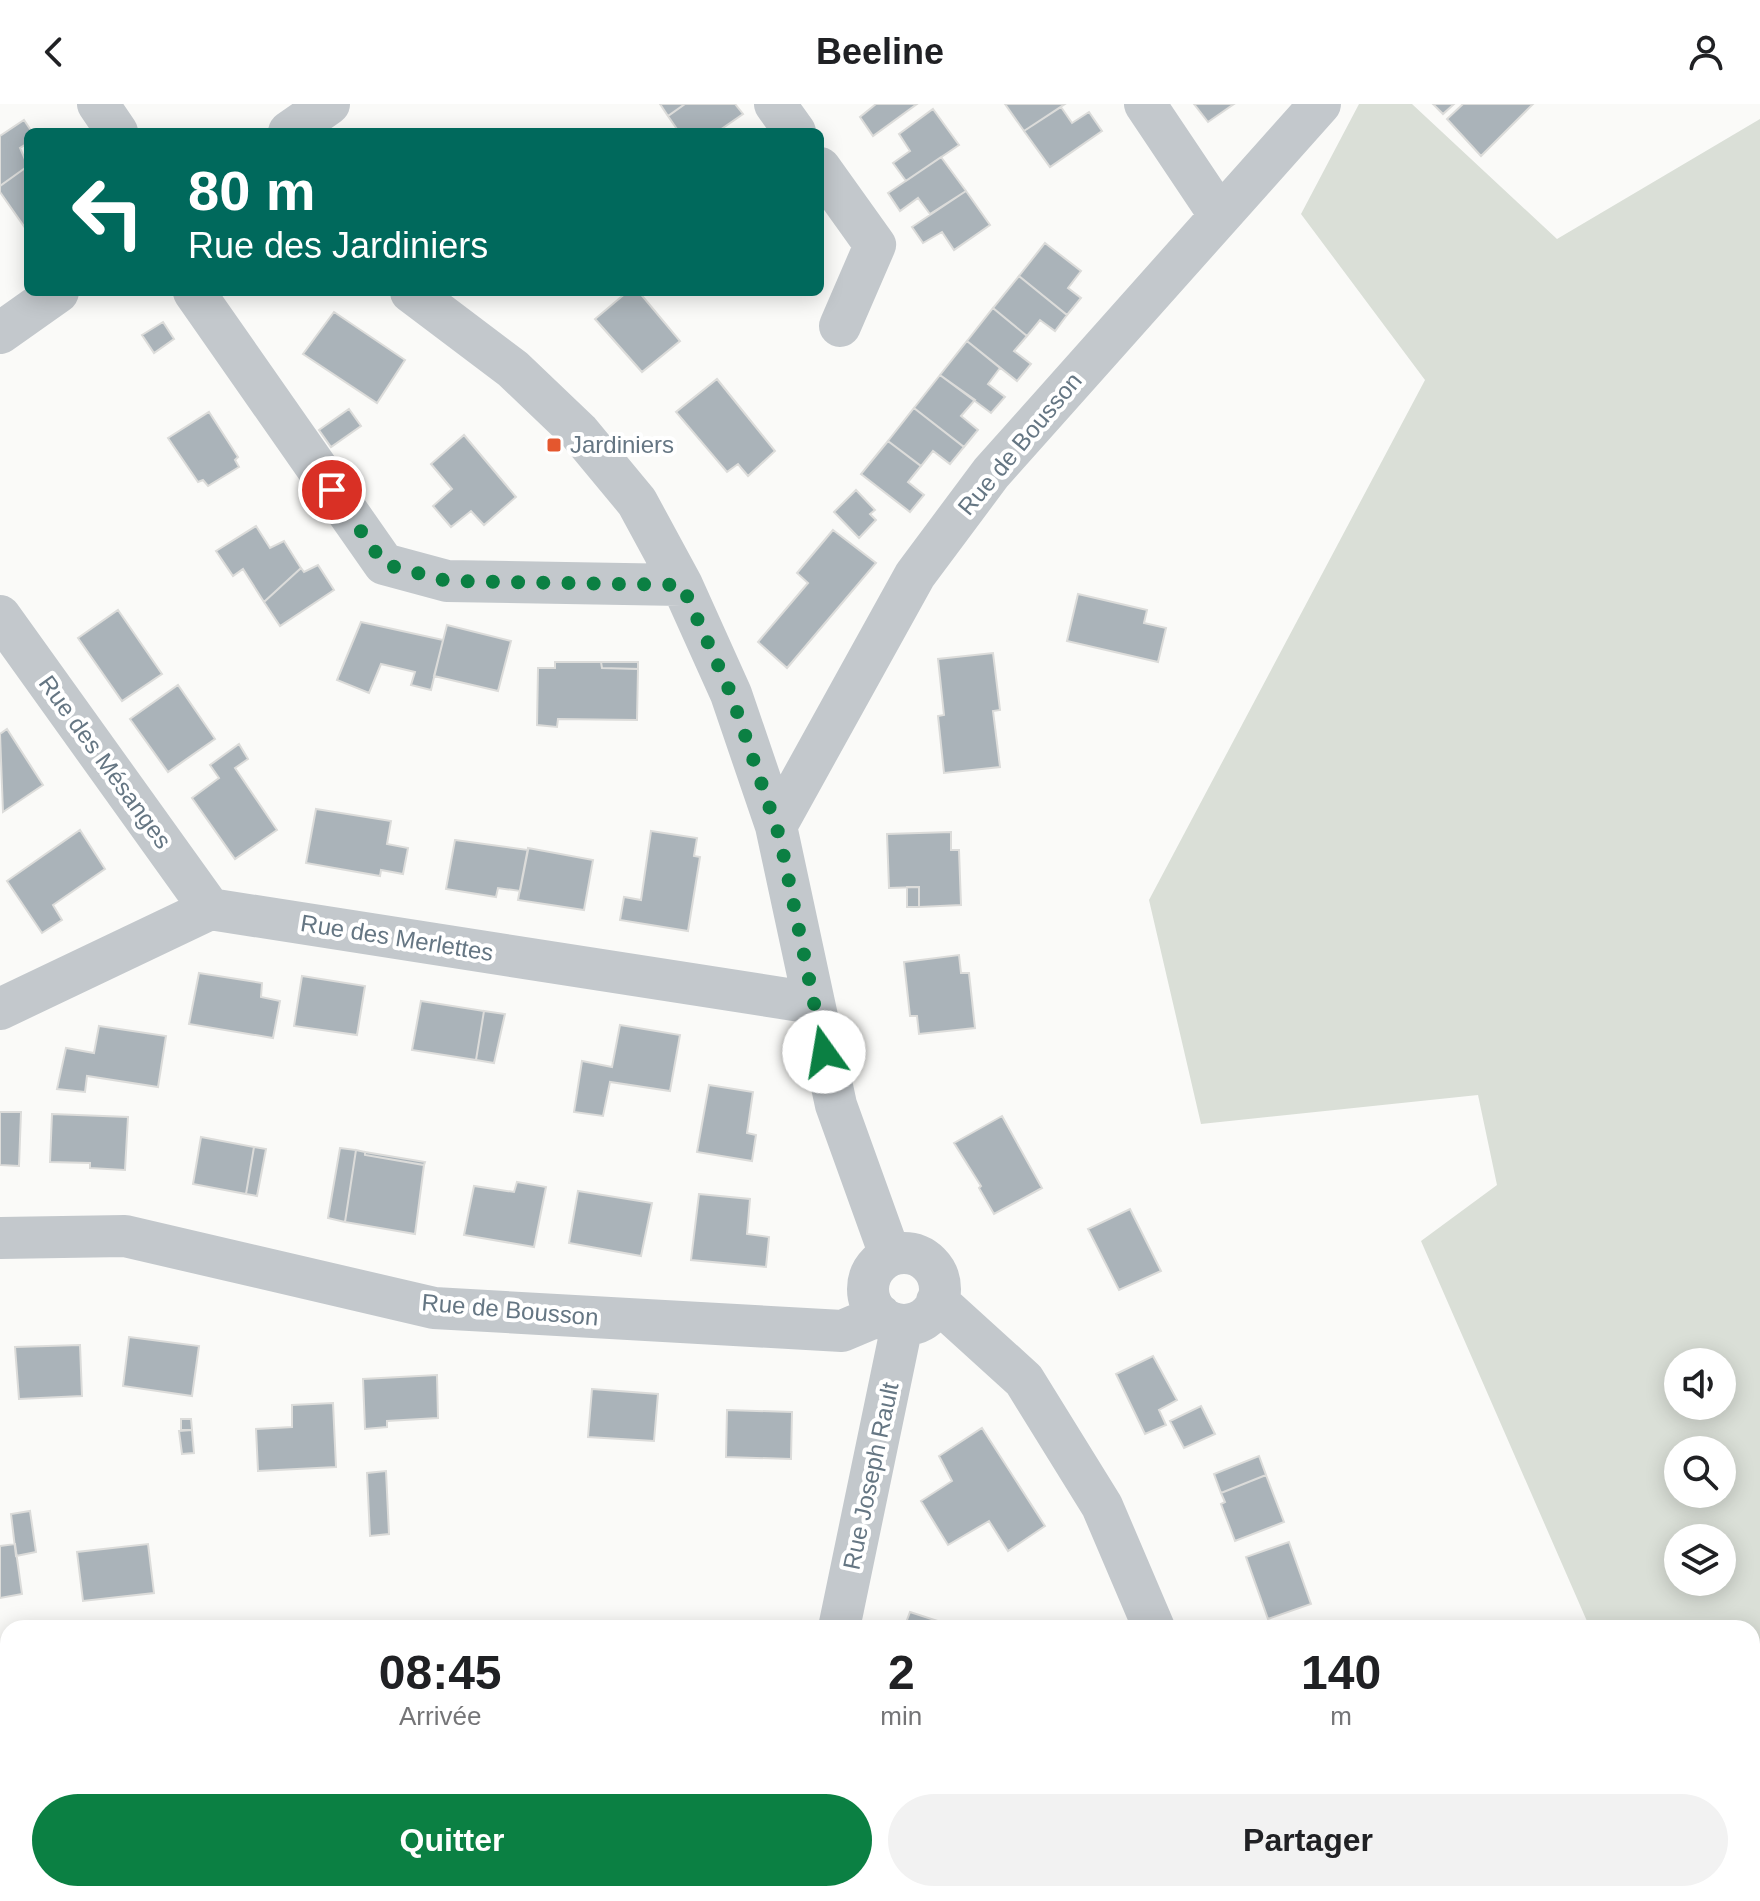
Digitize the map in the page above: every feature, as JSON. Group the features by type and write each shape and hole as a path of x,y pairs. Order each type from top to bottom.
{"street":[{"path":"98,104 114,128"},
{"path":"295,128 329,104"},
{"path":"775,104 792,128"},
{"path":"1145,104 1220,216"},
{"name":"Rue de Bousson","path":"776,826 915,575 991,473 1320,104"},
{"path":"824,174 875,245 840,326"},
{"path":"0,333 52,296"},
{"path":"197,296 384,564 447,581 682,585"},
{"path":"416,296 513,369 579,432 637,502 682,585 731,694 776,826 836,1105 890,1255"},
{"name":"Rue des Mésanges","path":"0,616 210,909"},
{"path":"0,1009 210,909"},
{"name":"Rue des Merlettes","path":"210,909 813,1003"},
{"name":"Rue de Bousson","path":"0,1238 125,1236 434,1308 842,1331 891,1320"},
{"path":"913,1254 932,1267 938,1278 937,1301 923,1318 891,1320 868,1295 868,1282 872,1272 890,1255 913,1254"},
{"path":"937,1301 1024,1380 1102,1506 1151,1620"},
{"name":"Rue Joseph Rault","path":"840,1620 891,1320"}],"shaded area":[{"path":"1359,104 1412,104 1557,239 1760,119 1760,1620 1587,1620 1421,1241 1497,1185 1478,1095 1201,1124 1149,900 1425,380 1301,214"}],"building":[{"path":"660,104 685,104 668,116"},
{"path":"685,104 735,104 743,114 723,128 676,128 668,116"},
{"path":"876,104 917,104 873,136 860,117"},
{"path":"1005,104 1065,104 1024,131"},
{"path":"1194,104 1234,104 1208,122"},
{"path":"1433,104 1454,104 1443,114"},
{"path":"1463,104 1533,104 1481,156 1447,119"},
{"path":"1061,107 1072,123 1089,112 1102,131 1050,167 1024,131"},
{"path":"933,109 959,145 906,181 893,163 910,151 899,134"},
{"path":"24,120 29,128 24,128 24,146 20,148 24,169 0,186 0,136"},
{"path":"941,157 966,191 930,214 918,198 900,211 888,193"},
{"path":"24,169 24,226 0,192 0,186"},
{"path":"966,191 990,225 954,250 942,232 923,243 912,227"},
{"path":"1045,243 1081,271 1068,288 1081,298 1067,315 1019,276"},
{"path":"1019,276 1067,315 1055,331 1040,320 1027,336 993,308"},
{"path":"622,296 642,296 680,341 642,372 595,319"},
{"path":"993,308 1027,336 1014,351 1031,364 1017,381 967,341"},
{"path":"334,312 405,360 377,403 303,354"},
{"path":"163,322 174,339 154,353 142,335"},
{"path":"967,341 1000,368 988,384 1005,397 991,413 940,375"},
{"path":"940,375 975,400 961,416 978,430 964,447 914,408"},
{"path":"717,379 775,451 748,476 738,464 727,472 676,412"},
{"path":"914,408 964,447 950,464 933,451 921,466 888,441"},
{"path":"349,409 361,426 331,447 319,430"},
{"path":"209,412 238,457 235,460 239,467 208,486 203,480 198,482 168,438"},
{"path":"464,435 516,497 484,525 471,511 451,527 433,506 452,489 431,464"},
{"path":"888,441 921,466 908,482 924,495 910,512 861,474"},
{"path":"856,490 875,510 870,514 876,520 859,538 834,512"},
{"path":"256,526 270,548 284,541 301,568 264,602 243,569 233,576 216,551"},
{"path":"833,530 876,563 787,668 758,642 808,583 797,573"},
{"path":"318,565 334,590 280,626 264,602 301,568 304,572"},
{"path":"1078,594 1147,610 1144,623 1166,628 1158,662 1067,641"},
{"path":"118,610 162,674 122,701 78,638"},
{"path":"361,622 443,640 431,690 411,685 415,672 381,664 369,693 337,680"},
{"path":"447,625 511,641 498,691 434,676"},
{"path":"993,653 1000,710 993,711 1000,767 944,773 938,716 944,715 938,659"},
{"path":"555,662 601,662 602,668 638,669 637,720 558,719 557,727 537,725 538,668 555,668"},
{"path":"601,662 638,662 638,669 602,668"},
{"path":"178,685 215,739 168,772 130,719"},
{"path":"7,729 43,785 3,812 0,734"},
{"path":"239,744 248,759 235,768 277,830 235,859 192,798 219,778 210,765"},
{"path":"316,809 391,821 387,844 408,848 403,874 381,870 380,876 306,863"},
{"path":"80,830 105,869 53,905 62,920 42,933 7,881"},
{"path":"651,831 697,838 694,856 700,857 688,931 620,920 624,897 641,900"},
{"path":"951,832 951,850 959,850 961,905 919,907 919,887 889,888 887,834"},
{"path":"455,840 528,850 520,891 498,888 496,897 446,889"},
{"path":"528,848 593,860 584,910 518,900"},
{"path":"907,887 919,887 919,907 907,907"},
{"path":"959,955 961,973 969,973 975,1028 919,1034 917,1016 910,1016 904,962"},
{"path":"199,973 262,983 261,997 280,1001 273,1038 189,1024"},
{"path":"302,976 365,986 357,1035 294,1026"},
{"path":"421,1001 484,1011 476,1060 412,1050"},
{"path":"484,1011 505,1014 494,1063 476,1060"},
{"path":"620,1025 680,1035 670,1091 610,1082 603,1116 574,1112 582,1061 612,1067"},
{"path":"99,1026 166,1036 158,1087 87,1076 85,1092 57,1089 66,1048 94,1053"},
{"path":"709,1085 753,1092 747,1133 756,1135 752,1161 697,1152"},
{"path":"0,1112 21,1112 19,1166 0,1165"},
{"path":"52,1114 128,1117 125,1170 90,1168 90,1163 50,1162"},
{"path":"1002,1116 1042,1188 994,1214 979,1188 981,1186 954,1143"},
{"path":"201,1137 254,1147 246,1194 193,1184"},
{"path":"254,1147 266,1149 257,1196 246,1194"},
{"path":"340,1148 356,1150 345,1222 328,1218"},
{"path":"356,1150 365,1152 365,1155 424,1165 415,1234 345,1222"},
{"path":"365,1152 425,1162 424,1165 365,1155"},
{"path":"517,1182 546,1187 534,1247 464,1235 474,1186 514,1192"},
{"path":"578,1191 652,1203 641,1256 569,1243"},
{"path":"699,1194 750,1199 747,1234 769,1237 766,1267 691,1260"},
{"path":"1130,1209 1161,1271 1119,1290 1088,1229"},
{"path":"129,1337 199,1346 192,1396 123,1386"},
{"path":"80,1345 82,1396 19,1399 15,1347"},
{"path":"1153,1356 1177,1400 1159,1410 1166,1425 1145,1434 1116,1374"},
{"path":"437,1375 438,1418 387,1421 387,1427 365,1429 363,1379"},
{"path":"592,1389 658,1394 654,1441 588,1437"},
{"path":"333,1403 336,1467 258,1471 256,1429 292,1427 292,1405"},
{"path":"1201,1406 1215,1434 1184,1448 1170,1421"},
{"path":"727,1410 792,1412 791,1459 726,1457"},
{"path":"181,1419 191,1419 192,1430 181,1430"},
{"path":"982,1428 1045,1526 1008,1551 989,1521 948,1545 921,1501 952,1481 939,1456"},
{"path":"192,1430 194,1453 182,1454 179,1431"},
{"path":"1259,1456 1266,1475 1221,1493 1214,1474"},
{"path":"386,1471 389,1534 370,1536 367,1473"},
{"path":"1266,1475 1284,1522 1235,1541 1221,1504 1225,1502 1221,1493"},
{"path":"30,1511 36,1552 16,1556 11,1514"},
{"path":"1289,1542 1311,1604 1268,1619 1246,1557"},
{"path":"15,1544 22,1594 0,1598 0,1546"},
{"path":"148,1544 154,1593 83,1601 77,1552"},
{"path":"910,1612 935,1620 907,1620"}],"place":[{"name":"Jardiniers","path":"554,445"}],"route":[{"path":"332,490 384,564 426,576 447,581 682,585 731,694 780,838 824,1052"}]}
